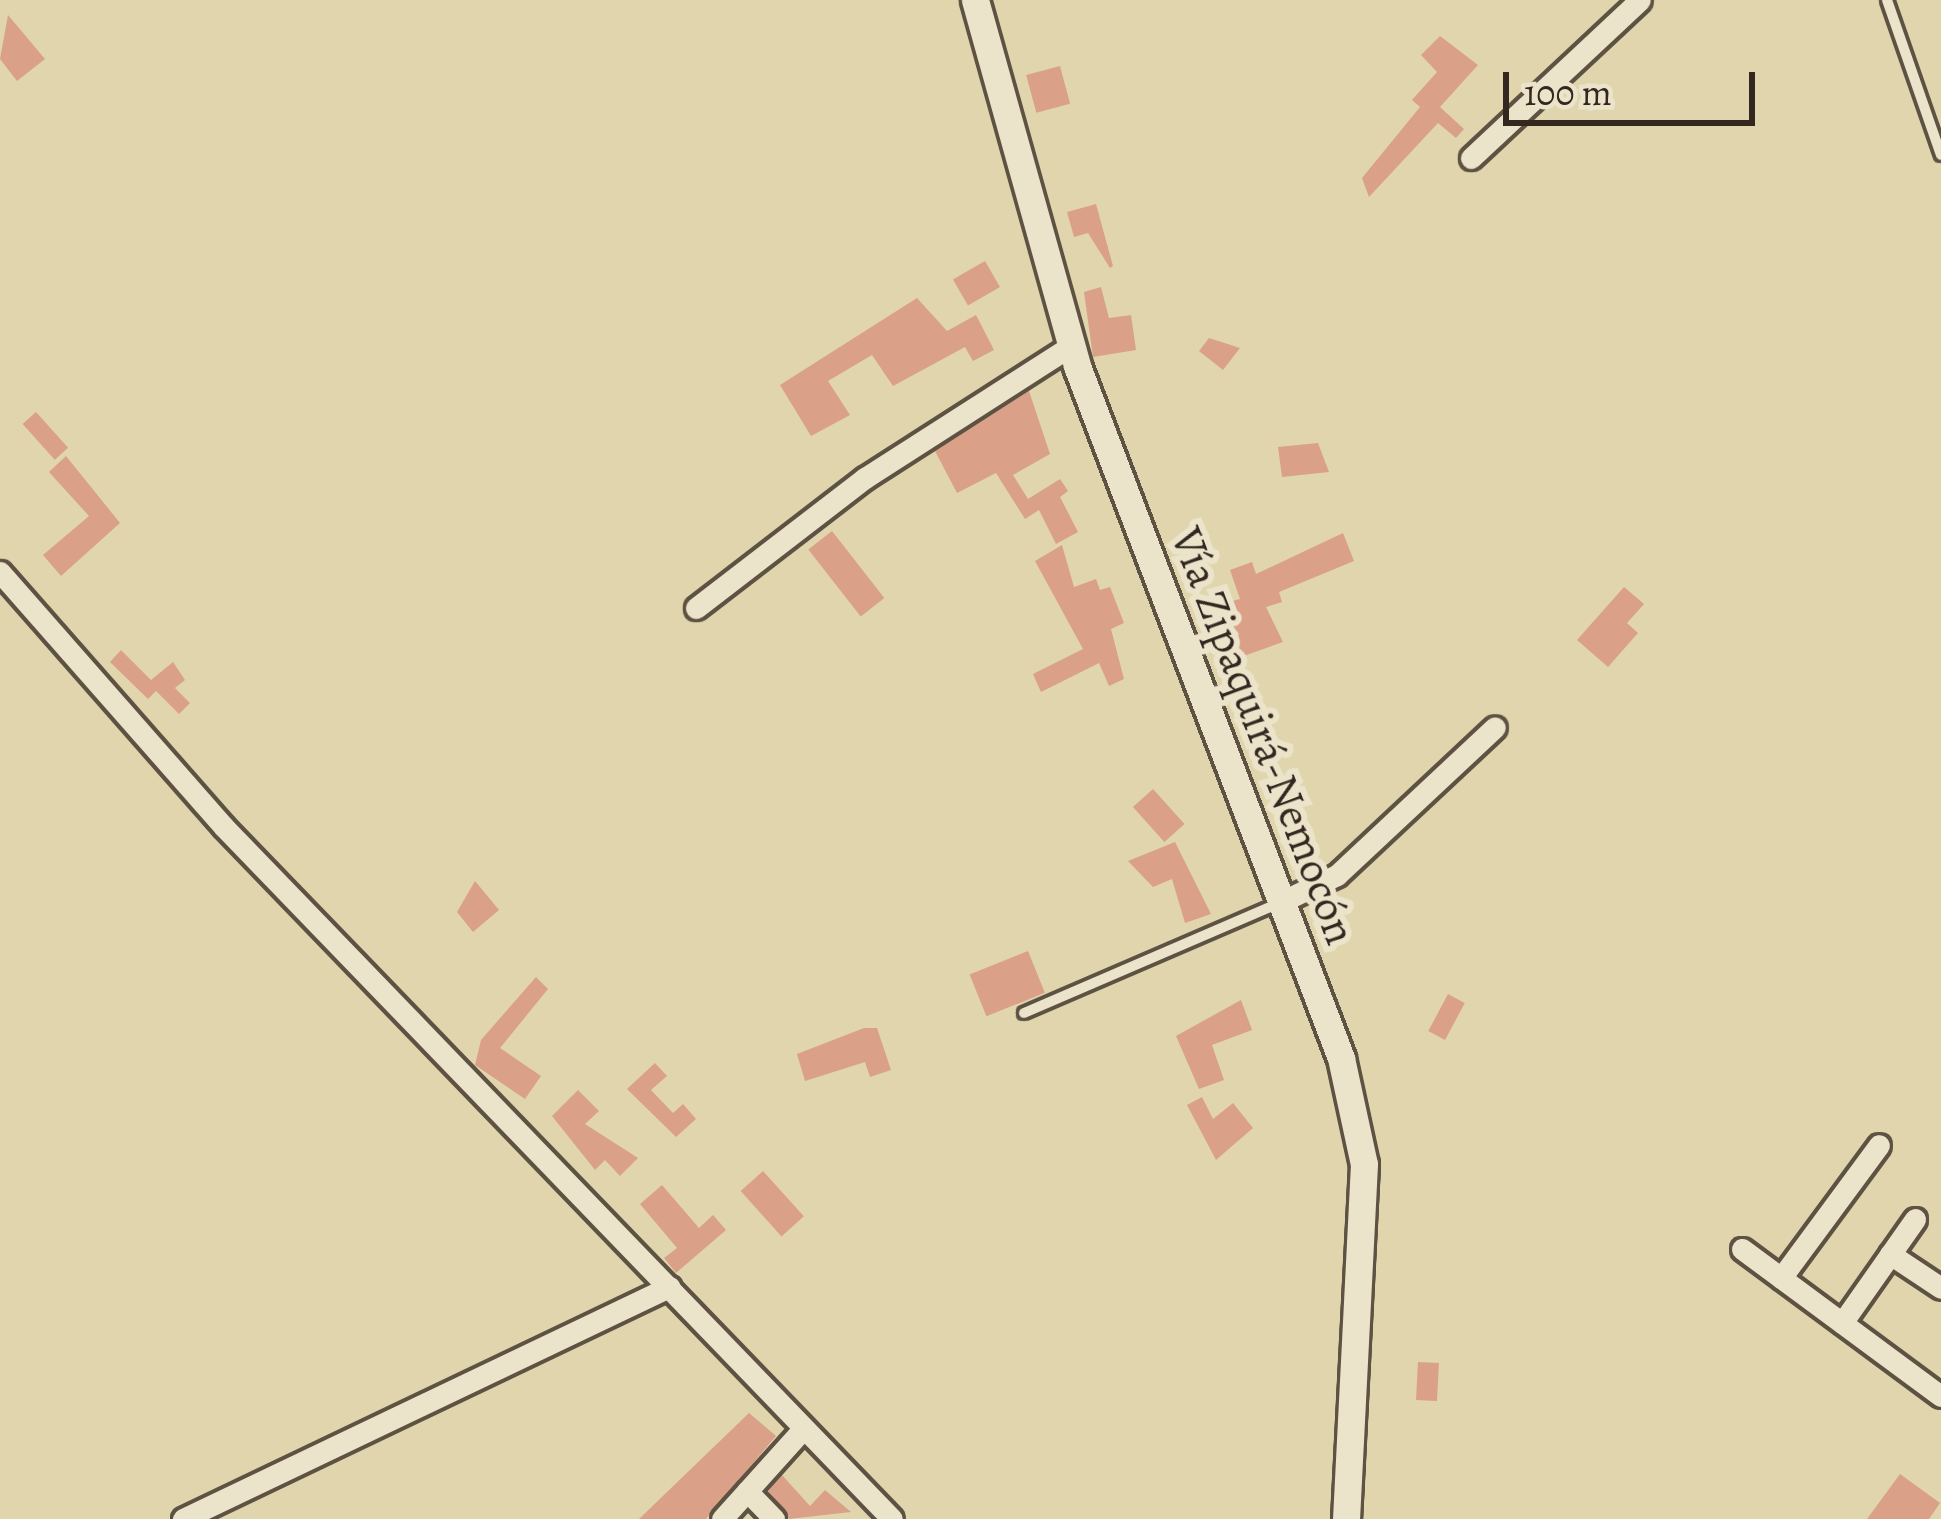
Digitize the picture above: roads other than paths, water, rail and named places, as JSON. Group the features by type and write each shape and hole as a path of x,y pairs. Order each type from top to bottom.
{"main road":[{"name":"Vía Zipaquirá-Nemocón","path":"975,0 1071,346 1341,1058 1364,1164 1346,1519"}],"street":[{"path":"1471,158 1640,0"},
{"path":"696,608 865,478 1071,346"},
{"path":"0,572 223,826 892,1519"},
{"path":"1281,902 1337,874 1495,727"},
{"path":"1781,1278 1880,1145"},
{"path":"1842,1323 1915,1219"},
{"path":"1742,1249 1941,1396"},
{"path":"1890,1253 1941,1288"},
{"path":"183,1519 669,1287"},
{"path":"722,1519 804,1428"},
{"path":"747,1492 774,1519"}],"lane":[{"path":"1887,0 1941,155"},
{"path":"1024,1013 1281,902"}]}
